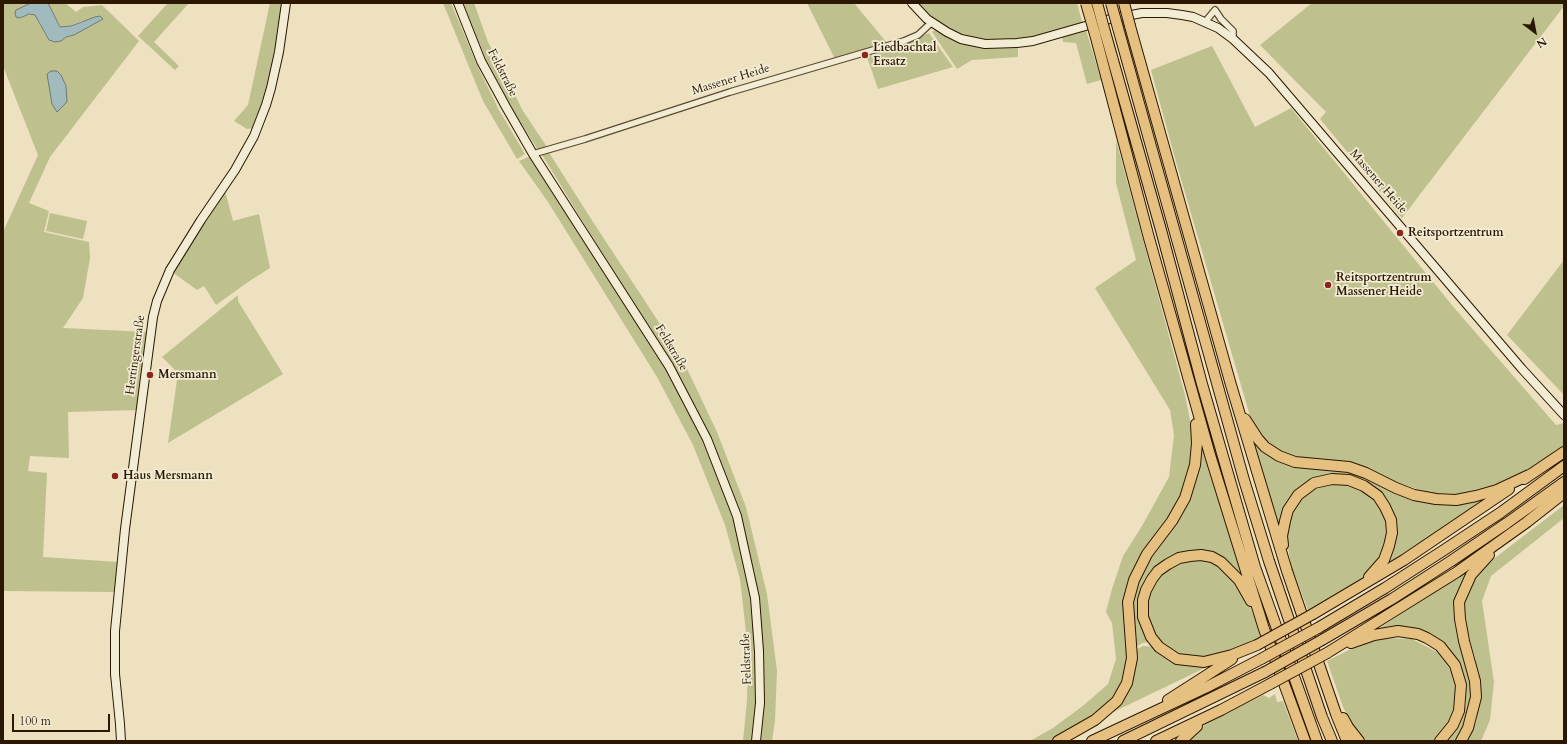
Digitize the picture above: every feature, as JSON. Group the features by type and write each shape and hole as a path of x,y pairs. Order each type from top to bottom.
{"highway":[{"path":"1086,3 1192,396 1264,629 1303,738"},
{"path":"1098,3 1202,384 1255,567 1317,741"},
{"path":"1111,3 1244,480 1279,591 1322,717 1332,741"},
{"path":"1124,3 1231,384 1287,571 1336,714 1347,741"},
{"path":"1231,384 1245,418 1258,439 1265,447 1279,456 1295,462 1348,467 1366,473 1414,495 1436,499 1456,500 1476,496 1496,490 1529,475"},
{"path":"1058,741 1095,720 1117,701 1127,683 1132,658 1128,602 1134,580 1147,554 1172,521 1185,498 1195,465 1197,430 1192,396"},
{"path":"1136,721 1218,667 1313,614 1404,560 1564,452"},
{"path":"1092,741 1207,687 1318,628 1385,588 1444,550 1500,513 1564,466"},
{"path":"1287,571 1282,536 1288,510 1298,495 1314,484 1332,479 1349,480 1364,486 1378,496 1385,506 1391,520 1392,533 1384,560 1370,577 1346,595"},
{"path":"1123,741 1265,672 1392,599 1508,523 1564,482"},
{"path":"1156,741 1221,710 1326,653 1457,572 1527,522 1564,493"},
{"path":"1461,741 1468,728 1476,697 1475,681 1464,641 1460,619 1459,602 1471,575 1484,560 1527,522"},
{"path":"1256,645 1232,655 1204,662 1177,659 1159,647 1149,632 1143,617 1142,608 1146,590 1158,570 1179,558 1201,555 1212,557 1221,562 1246,591 1264,629"},
{"path":"1326,653 1374,635 1398,631 1418,634 1440,646 1455,665 1461,685 1459,711 1453,726 1440,741"},
{"path":"1323,676 1348,727 1359,741"},
{"path":"1181,741 1188,733 1221,710"}],"street":[{"name":"Hertingerstraße","path":"121,741 114,674 115,632 126,520 153,318 157,301 170,270 238,165 254,136 271,88 279,52 286,3"},
{"name":"Feldstraße","path":"458,3 481,61 533,154 669,366 707,439 737,516 755,598 760,651 760,704 756,741"},
{"name":"Massener Heide","path":"912,3 932,22 947,32 961,39 994,45 1033,41 1110,19 1142,13 1167,13 1182,15 1205,22 1233,39 1269,73 1522,369 1564,415"},
{"name":"Massener Heide","path":"1205,22 1215,10 1233,32 1233,39"},
{"name":"Massener Heide","path":"533,154 585,139 730,92 904,41 918,35 932,22"}],"green space":[{"path":"4,3 31,3 16,10 20,18 29,14 35,15 48,39 61,41 102,19 82,21 70,26 60,27 48,3 65,3 76,12 83,7 102,5 139,41 50,157 29,203 49,211 44,232 89,242 90,258 83,298 63,328 147,332 138,410 68,412 69,458 30,456 28,471 47,473 43,557 118,562 115,592 3,591 3,232 38,155 3,66","holes":["57,71 61,75 66,86 66,96 50,88 47,74"]},
{"path":"168,3 189,3 154,42 179,66 175,70 138,36"},
{"path":"270,3 281,3 276,50 263,104 253,128 247,129 234,121 248,105"},
{"path":"443,3 451,3 477,65 499,110 525,154 517,159 483,101"},
{"path":"463,3 474,3 488,42 523,111 547,147 538,150 516,115 485,57"},
{"path":"807,3 854,3 887,43 835,59"},
{"path":"916,3 1077,3 1083,25 1032,38 994,42 970,38 954,32 932,20"},
{"path":"1312,3 1564,3 1564,6 1402,218 1320,119 1326,112 1260,45"},
{"path":"936,29 952,38 1018,46 1018,57 972,60 957,69 932,32"},
{"path":"1086,30 1101,80 1087,84 1076,43 1063,42 1062,36"},
{"path":"929,33 953,67 878,89 866,54"},
{"name":"Reitsportzentrum Massener Heide","path":"1212,46 1255,127 1291,108 1456,310 1556,425 1564,423 1564,446 1540,463 1504,482 1459,494 1429,493 1393,481 1360,465 1327,459 1300,458 1278,451 1267,442 1252,423 1176,162 1151,70"},
{"path":"1116,140 1185,395 1192,430 1193,444 1191,465 1181,497 1131,579 1129,659 1124,682 1115,699 1094,718 1054,741 1030,741 1053,728 1084,705 1108,684 1116,659 1112,623 1106,612 1112,589 1123,556 1142,526 1169,477 1174,435 1170,410 1095,288 1136,260 1116,183"},
{"path":"548,151 681,356 717,432 746,507 767,594 777,671 775,720 772,741 760,741 764,706 764,657 759,596 740,511 711,437 673,364 541,153"},
{"path":"531,156 665,368 703,440 734,520 750,597 755,650 757,704 753,741 743,741 747,700 748,650 740,579 725,525 693,445 657,377 548,202 519,161"},
{"path":"225,191 233,221 259,214 270,268 216,305 204,286 197,290 172,272"},
{"path":"50,213 87,221 83,239 46,231"},
{"path":"1564,260 1564,395 1507,335"},
{"path":"238,295 238,301 283,374 168,443 178,373 162,357"},
{"path":"1251,436 1263,450 1347,469 1413,496 1487,497 1489,499 1385,565 1394,532 1377,493 1333,477 1296,494 1280,536"},
{"path":"1202,437 1243,576 1233,565 1216,555 1204,551 1189,551 1169,557 1163,562 1142,589 1149,642 1133,648 1131,603 1137,581 1149,557 1175,521"},
{"path":"1330,484 1346,485 1361,490 1373,499 1381,510 1386,522 1387,537 1380,559 1367,575 1348,589 1308,610 1291,565 1286,536 1293,510 1300,500 1316,489"},
{"path":"1564,505 1564,518 1491,576 1482,601 1494,682 1490,720 1481,741 1466,741 1476,723 1480,692 1475,657 1465,624 1465,603 1472,583 1487,564"},
{"path":"1201,558 1219,564 1244,592 1262,636 1233,651 1219,656 1192,659 1170,652 1161,644 1150,627 1146,607 1154,580 1170,565"},
{"path":"1472,568 1458,594 1472,685 1471,706 1458,741 1448,741 1460,723 1466,705 1465,684 1425,632 1378,629"},
{"path":"1384,638 1412,639 1437,652 1452,672 1457,694 1453,712 1445,730 1433,741 1366,741 1355,730 1343,707 1327,661 1357,646"},
{"path":"1143,646 1155,647 1209,666 1107,715 1119,702 1134,652"},
{"path":"1275,694 1277,702 1283,701 1298,741 1186,741 1207,723 1263,695 1269,698"}],"water":[{"path":"31,3 48,3 60,27 71,26 100,16 103,19 74,35 55,42 49,40 35,15 29,14 20,18 16,17 16,10"},
{"path":"51,71 57,71 61,75 66,86 67,102 57,112 52,104 47,74"}],"place":[{"name":"Liedbachtal Ersatz","path":"865,55"},
{"name":"Reitsportzentrum","path":"1400,233"},
{"name":"Reitsportzentrum Massener Heide","path":"1328,285"},
{"name":"Mersmann","path":"150,375"},
{"name":"Haus Mersmann","path":"115,476"}]}
